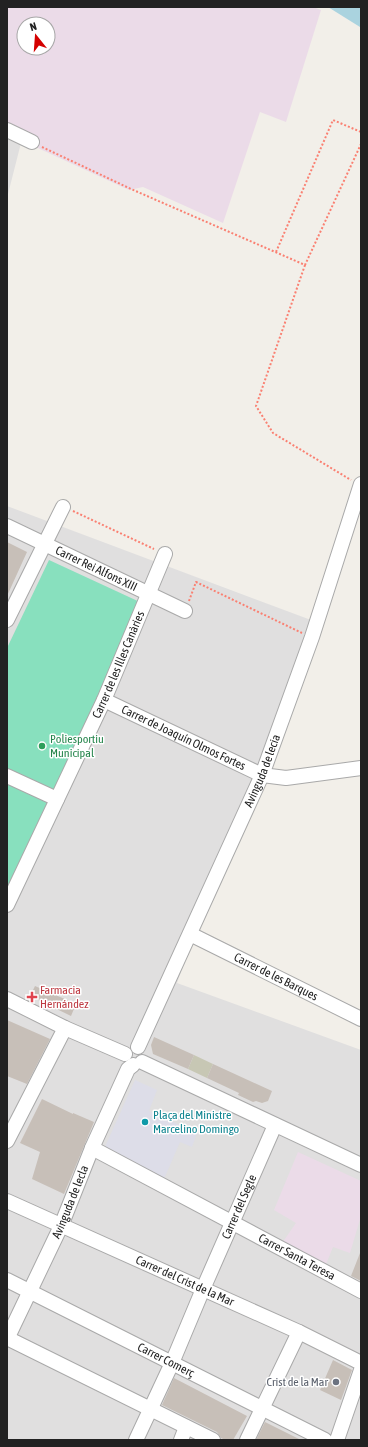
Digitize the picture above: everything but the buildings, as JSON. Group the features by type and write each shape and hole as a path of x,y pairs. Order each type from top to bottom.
{"street":[{"path":"7,130 32,142"},
{"name":"Avinguda de lecia","path":"133,1060 130,1047 138,1047 262,775 312,638 361,485"},
{"path":"7,620 43,544 63,507"},
{"name":"Carrer Rei Alfons XIII","path":"7,526 185,611"},
{"name":"Carrer de les Illes Canàries","path":"7,905 104,700 166,554"},
{"name":"Carrer de Joaquín Olmos Fortes","path":"104,700 262,775 286,778 361,768"},
{"path":"7,776 57,799"},
{"name":"Carrer de les Barques","path":"190,934 361,1019"},
{"path":"7,999 133,1060 361,1165"},
{"path":"7,1141 65,1028"},
{"name":"Avinguda de lecla","path":"7,1338 61,1226 92,1148 133,1060"},
{"name":"Carrer del Segle","path":"136,1440 172,1363 202,1289 275,1125"},
{"path":"92,1148 232,1223"},
{"name":"Carrer del Crist de la Mar","path":"7,1201 299,1332 361,1363"},
{"name":"Carrer Santa Teresa","path":"232,1223 361,1291"},
{"name":"Carrer Comerç","path":"7,1280 325,1440"},
{"path":"247,1440 299,1332"},
{"path":"7,1338 151,1409 184,1433 213,1440"},
{"path":"336,1440 361,1370"}],"path":[{"path":"276,252 333,120 361,132"},
{"path":"32,142 131,189 305,264"},
{"path":"361,144 305,264 256,406 274,433 361,485"},
{"path":"63,507 166,554"},
{"path":"185,611 196,582 312,638"}],"shaded area":[{"path":"7,7 313,7 321,10 286,122 260,112 223,223 143,187 129,190 29,144 7,123"},
{"path":"7,123 23,135 7,198"},
{"path":"7,506 311,620 177,983 361,1050 361,1440 7,1440"},
{"path":"194,1055 213,1064 207,1078 188,1069"},
{"name":"Plaça del Ministre Marcelino Domingo","path":"135,1080 157,1090 149,1111 197,1133 192,1147 180,1142 164,1179 104,1149"},
{"path":"298,1152 361,1181 361,1216 350,1253 333,1247 324,1269 280,1246 296,1223 274,1210"}],"green space":[{"path":"49,560 142,603 7,890 7,648"}],"water":[{"path":"328,7 361,7 361,28 360,27"}],"place":[{"name":"Poliesportiu Municipal","path":"42,746"},
{"name":"Farmacia Hernández","path":"32,997"},
{"name":"Plaça del Ministre Marcelino Domingo","path":"145,1122"},
{"name":"Crist de la Mar","path":"336,1382"}]}
